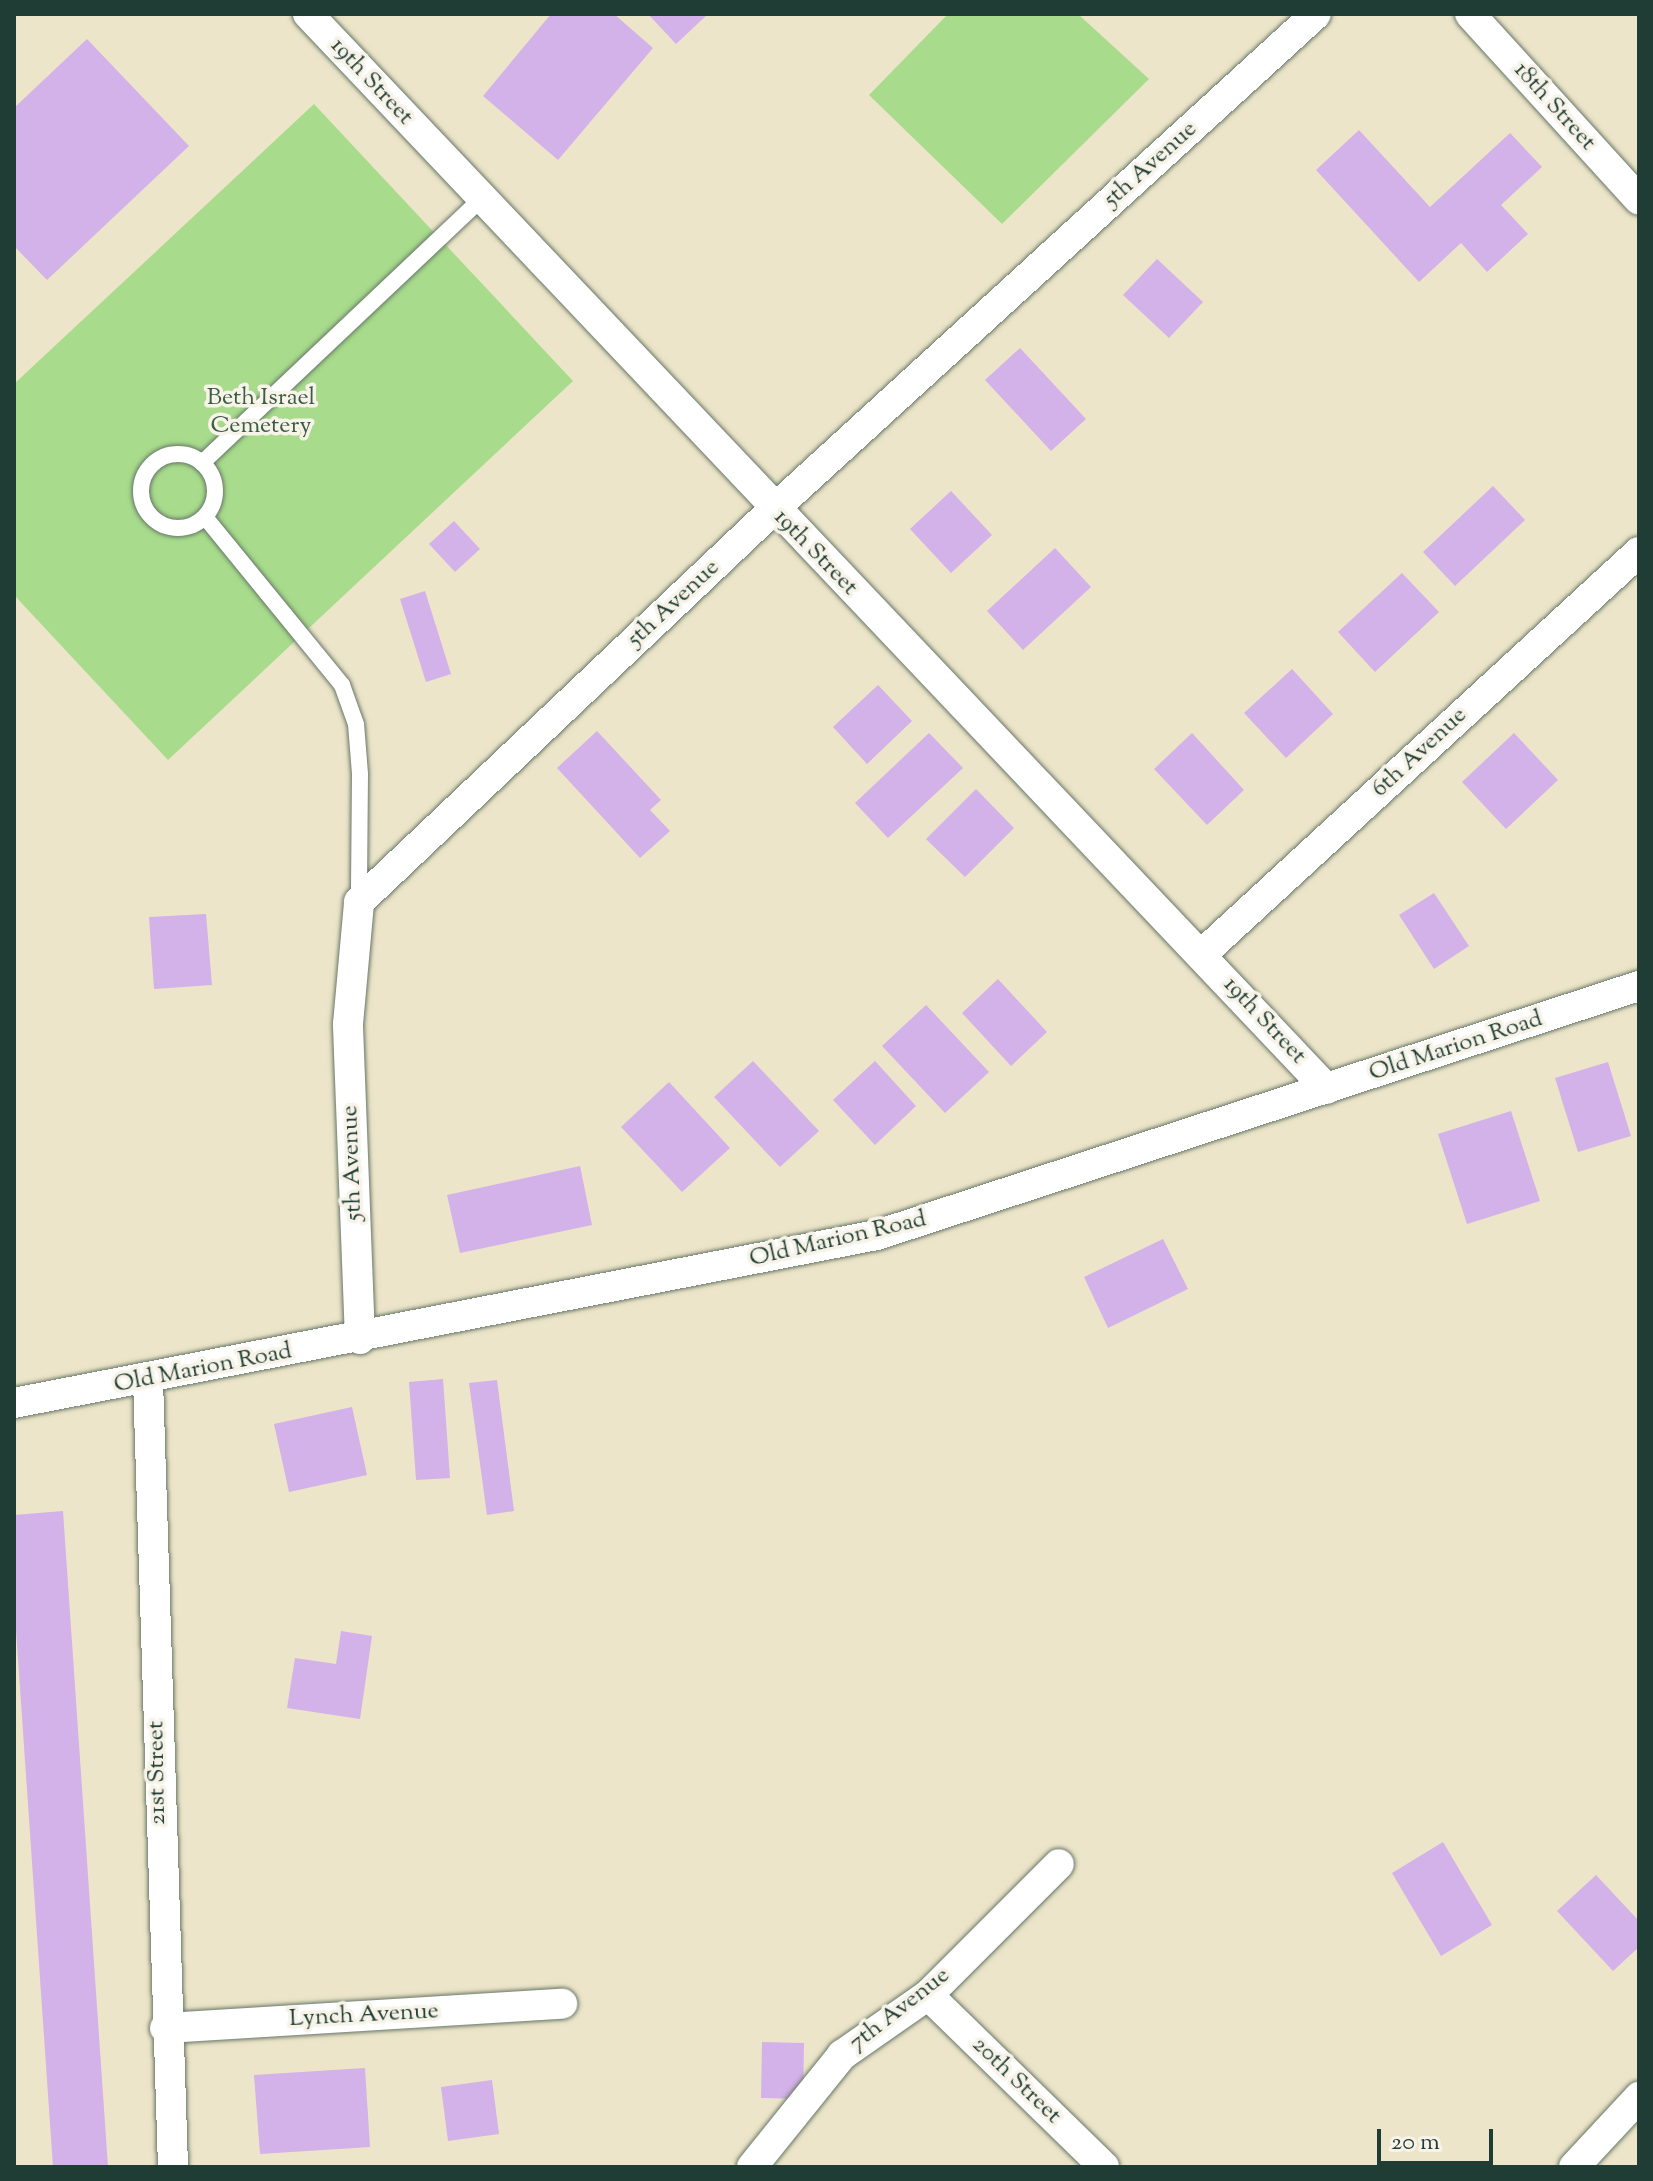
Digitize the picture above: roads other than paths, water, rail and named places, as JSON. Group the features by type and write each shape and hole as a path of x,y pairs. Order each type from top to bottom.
{"street":[{"name":"19th Street","path":"308,14 773,510 1327,1089"},
{"name":"5th Avenue","path":"360,1339 348,1024 359,902 773,510 1316,14"},
{"name":"18th Street","path":"1470,14 1639,200"},
{"name":"6th Avenue","path":"1201,955 1639,552"},
{"name":"Old Marion Road","path":"14,1403 360,1339 877,1235 1639,986"},
{"name":"21st Street","path":"148,1380 165,2028 173,2167"},
{"name":"7th Avenue","path":"752,2167 842,2055 928,1995 1059,1864"},
{"name":"20th Street","path":"928,1995 1104,2167"},
{"name":"Lynch Avenue","path":"165,2028 562,2004"},
{"path":"1574,2167 1639,2097"}],"lane":[{"path":"202,463 481,199"},
{"path":"179,453 202,463 215,483 205,517 184,529 171,529 149,516 140,493 141,481 156,460 179,453"},
{"path":"205,517 342,685 356,724 360,774 359,902"}],"park label":[{"name":"Beth Israel Cemetery","path":"261,413"}]}
